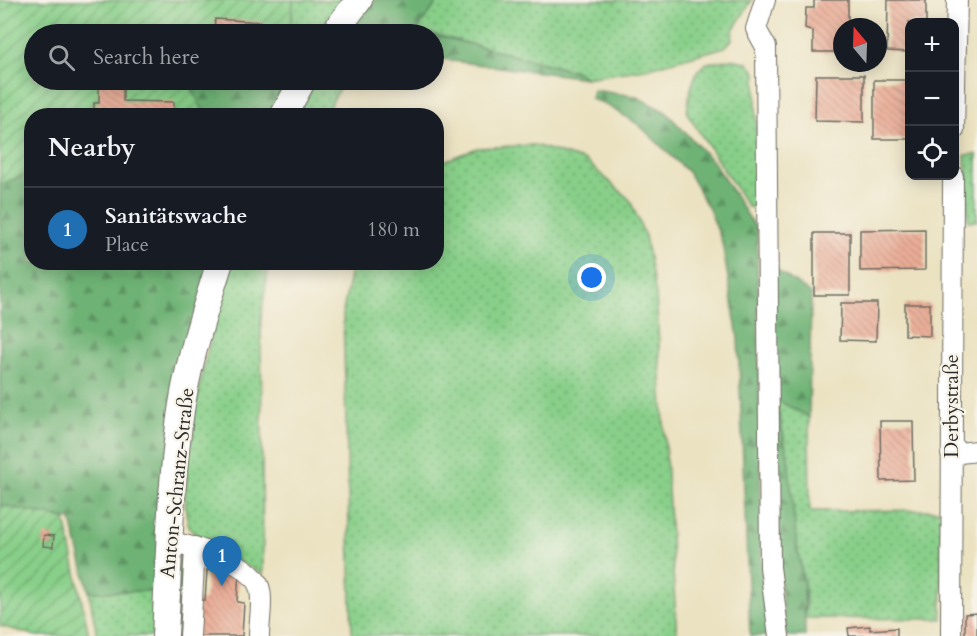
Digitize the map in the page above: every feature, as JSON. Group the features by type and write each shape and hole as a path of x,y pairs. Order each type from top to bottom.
{"main road":[{"path":"341,24 359,0"},
{"path":"287,108 297,90"},
{"name":"Anton-Schranz-Straße","path":"165,636 170,542 182,404 203,316 217,270"}],"street":[{"path":"765,0 756,29 766,47 770,567 778,636"},
{"path":"954,126 957,0"},
{"name":"Derbystraße","path":"951,636 953,180"},
{"path":"951,454 977,451"},
{"path":"170,542 195,547 239,566 258,582 261,591 259,636"},
{"path":"190,636 195,547"}],"green space":[{"path":"0,0 293,0 291,24 24,24 24,90 193,90 202,108 24,108 24,175 0,184"},
{"path":"293,0 345,0 325,24 291,24"},
{"path":"373,0 439,0 421,24 353,24"},
{"path":"439,0 752,0 733,30 732,40 725,47 646,69 586,78 577,72 444,37 444,24 421,24"},
{"path":"444,37 577,72 586,78 444,59"},
{"path":"732,59 748,63 756,73 757,208 748,207 687,113 690,91 697,71 707,63"},
{"path":"193,90 283,90 275,108 202,108"},
{"path":"310,90 339,90 329,108 300,108"},
{"path":"593,90 635,96 666,112 714,163 757,230 762,586 770,636 750,636 738,338 722,242 710,211 688,172 638,124 603,103 591,99"},
{"path":"534,145 586,161 630,200 645,236 656,295 677,636 352,636 343,312 351,270 444,270 444,161 477,148"},
{"path":"977,154 977,221 968,221 965,155"},
{"path":"24,175 24,270 210,270 156,591 89,592 71,520 0,505 0,184"},
{"path":"773,267 811,294 809,417 775,399 788,456 797,546 804,585 805,636 786,636 781,590 774,452"},
{"path":"230,270 268,270 261,318 263,574 203,542 190,528 186,507 190,438 206,356"},
{"path":"775,398 809,417 810,511 941,510 942,619 803,618 806,593 797,545 786,453"},
{"path":"0,505 65,519 89,636 37,636 0,626"},
{"path":"189,550 184,636 175,636 179,553"},
{"path":"156,591 155,636 97,636 89,592"}],"building":[{"path":"814,0 848,0 848,18 833,18 833,52 813,52 813,31 805,28 806,8 814,8"},
{"path":"888,0 926,0 926,18 905,18 905,52 887,51"},
{"path":"215,19 261,22 261,24 215,24"},
{"path":"816,75 864,75 864,122 815,121"},
{"path":"874,80 905,80 905,139 874,139"},
{"path":"99,90 123,90 123,101 174,102 174,108 94,108 94,103 99,103"},
{"path":"925,229 925,270 860,271 860,230"},
{"path":"814,233 850,233 850,295 814,295"},
{"path":"841,303 877,303 876,341 840,340"},
{"path":"905,304 930,304 930,336 905,335"},
{"path":"880,421 913,421 914,480 881,481"},
{"path":"44,535 54,536 53,547 43,546"},
{"path":"207,570 239,572 237,602 244,603 242,636 196,636 198,600 205,600"},
{"path":"977,613 977,636 965,636 965,614"},
{"path":"870,626 870,630 897,628 897,636 849,636 848,628"}],"place":[{"name":"Sanitätswache","path":"222,586"}]}
